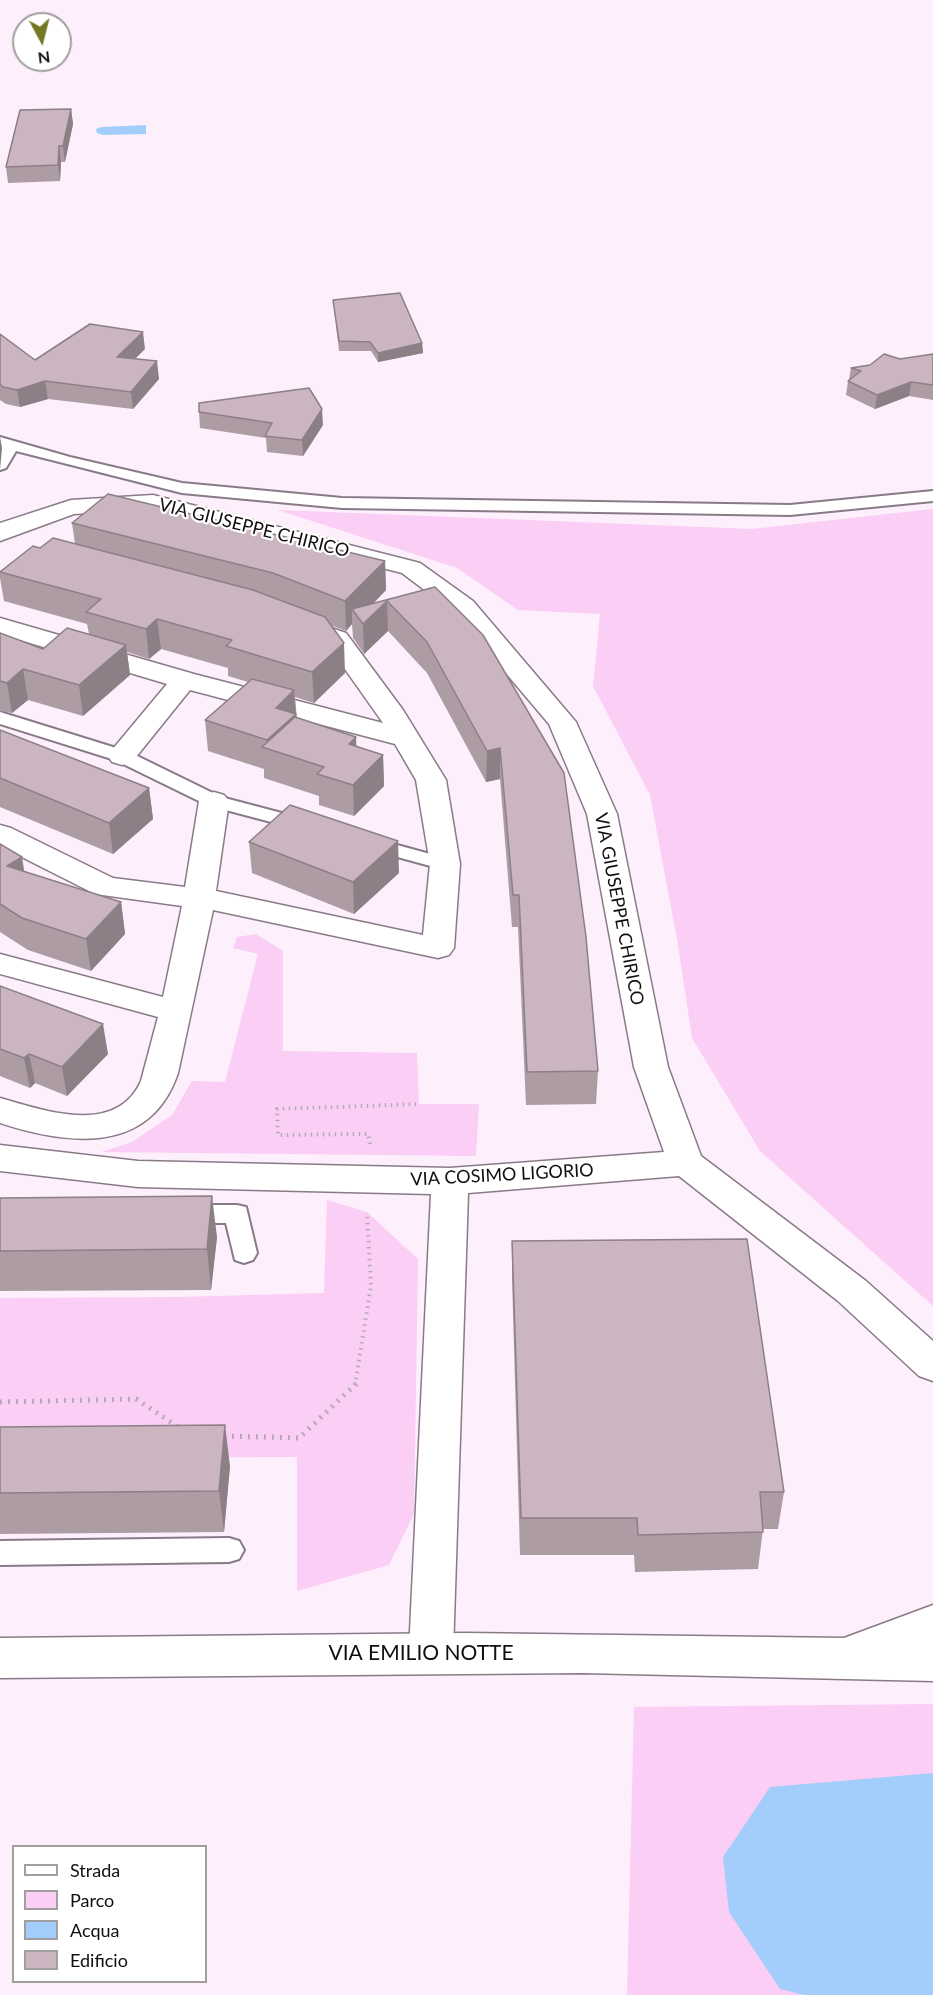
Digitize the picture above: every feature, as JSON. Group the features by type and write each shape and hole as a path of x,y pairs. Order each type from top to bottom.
{"street":[{"name":"VIA GIUSEPPE CHIRICO","path":"0,534 8,528 71,507 153,502 411,568 464,607 562,722 602,814 651,1067 686,1163"},
{"path":"0,834 106,887 200,898 438,948 445,864 431,780 389,710 337,639 286,619"},
{"path":"0,626 184,680 406,738"},
{"path":"122,756 184,680"},
{"path":"0,1110 65,1129 90,1128 115,1122 135,1111 150,1096 158,1079 176,1011 200,898 214,801"},
{"path":"0,964 176,1011"},
{"name":"VIA COSIMO LIGORIO","path":"0,1158 138,1174 450,1181 686,1163"},
{"path":"686,1163 852,1291 933,1365"},
{"path":"431,1652 450,1181"},
{"path":"843,1657 933,1624"},
{"name":"VIA EMILIO NOTTE","path":"0,1658 431,1652 843,1657 933,1661"}],"lane":[{"path":"0,465 6,444 182,488 342,503 790,510 933,496"},
{"path":"0,718 122,756 214,801 319,829"},
{"path":"353,839 445,864"},
{"path":"155,1214 237,1214 244,1253"},
{"path":"0,1553 229,1550"}],"path":[{"path":"371,1153 368,1134 278,1136 277,1109 419,1104"},
{"path":"213,1436 300,1438 357,1383 371,1286 368,1212"},
{"path":"0,1402 136,1399 182,1430"}],"green space":[{"path":"933,509 933,1306 760,1151 692,1038 678,945 650,795 593,686 600,614 518,610 457,568 278,510 752,529"},
{"path":"256,934 283,951 283,1051 417,1053 419,1104 479,1104 476,1156 101,1152 132,1142 172,1115 192,1081 225,1082 258,954 233,948 237,937"},
{"path":"327,1200 367,1212 418,1259 414,1514 389,1565 297,1591 297,1457 0,1458 0,1298 324,1293"},
{"path":"933,1704 933,1995 627,1995 634,1707"}],"water":[{"path":"146,125 146,134 103,135 97,133 96,129 101,127"},
{"path":"933,1773 933,1995 804,1995 780,1989 729,1912 723,1857 770,1787"}],"building":[{"path":"71,109 63,146 59,146 58,165 6,167 20,110"},
{"path":"400,293 422,343 378,353 370,342 339,341 333,300"},
{"path":"90,324 143,332 117,357 157,361 131,392 45,381 17,390 3,387 0,384 0,334 35,360"},
{"path":"884,354 900,359 933,354 933,385 911,382 877,395 848,381 861,371 851,368 870,365"},
{"path":"309,388 322,409 302,440 265,436 272,423 199,412 199,403"},
{"path":"108,494 385,561 345,601 273,573 72,523"},
{"path":"53,538 253,590 325,617 344,643 312,672 226,646 232,640 157,619 146,629 86,612 101,599 0,572 33,546 40,548"},
{"path":"435,587 483,635 564,773 586,937 598,1071 527,1072 519,895 513,895 500,748 487,751 427,642 387,601 363,624 352,609"},
{"path":"67,628 126,645 79,685 23,669 7,683 0,681 0,633 43,649"},
{"path":"252,679 294,690 276,708 296,714 267,740 205,720"},
{"path":"295,717 356,737 349,744 383,755 353,785 317,774 324,767 262,747"},
{"path":"0,730 149,788 109,823 0,778"},
{"path":"290,805 398,841 353,882 249,842"},
{"path":"0,844 22,857 7,866 121,902 86,939 22,918 0,904"},
{"path":"0,986 103,1024 62,1067 29,1054 24,1058 0,1049"},
{"path":"212,1196 207,1249 0,1251 0,1198"},
{"path":"747,1239 784,1492 760,1492 763,1532 638,1535 637,1518 521,1518 512,1241"},
{"path":"225,1425 219,1491 0,1493 0,1427"}]}
